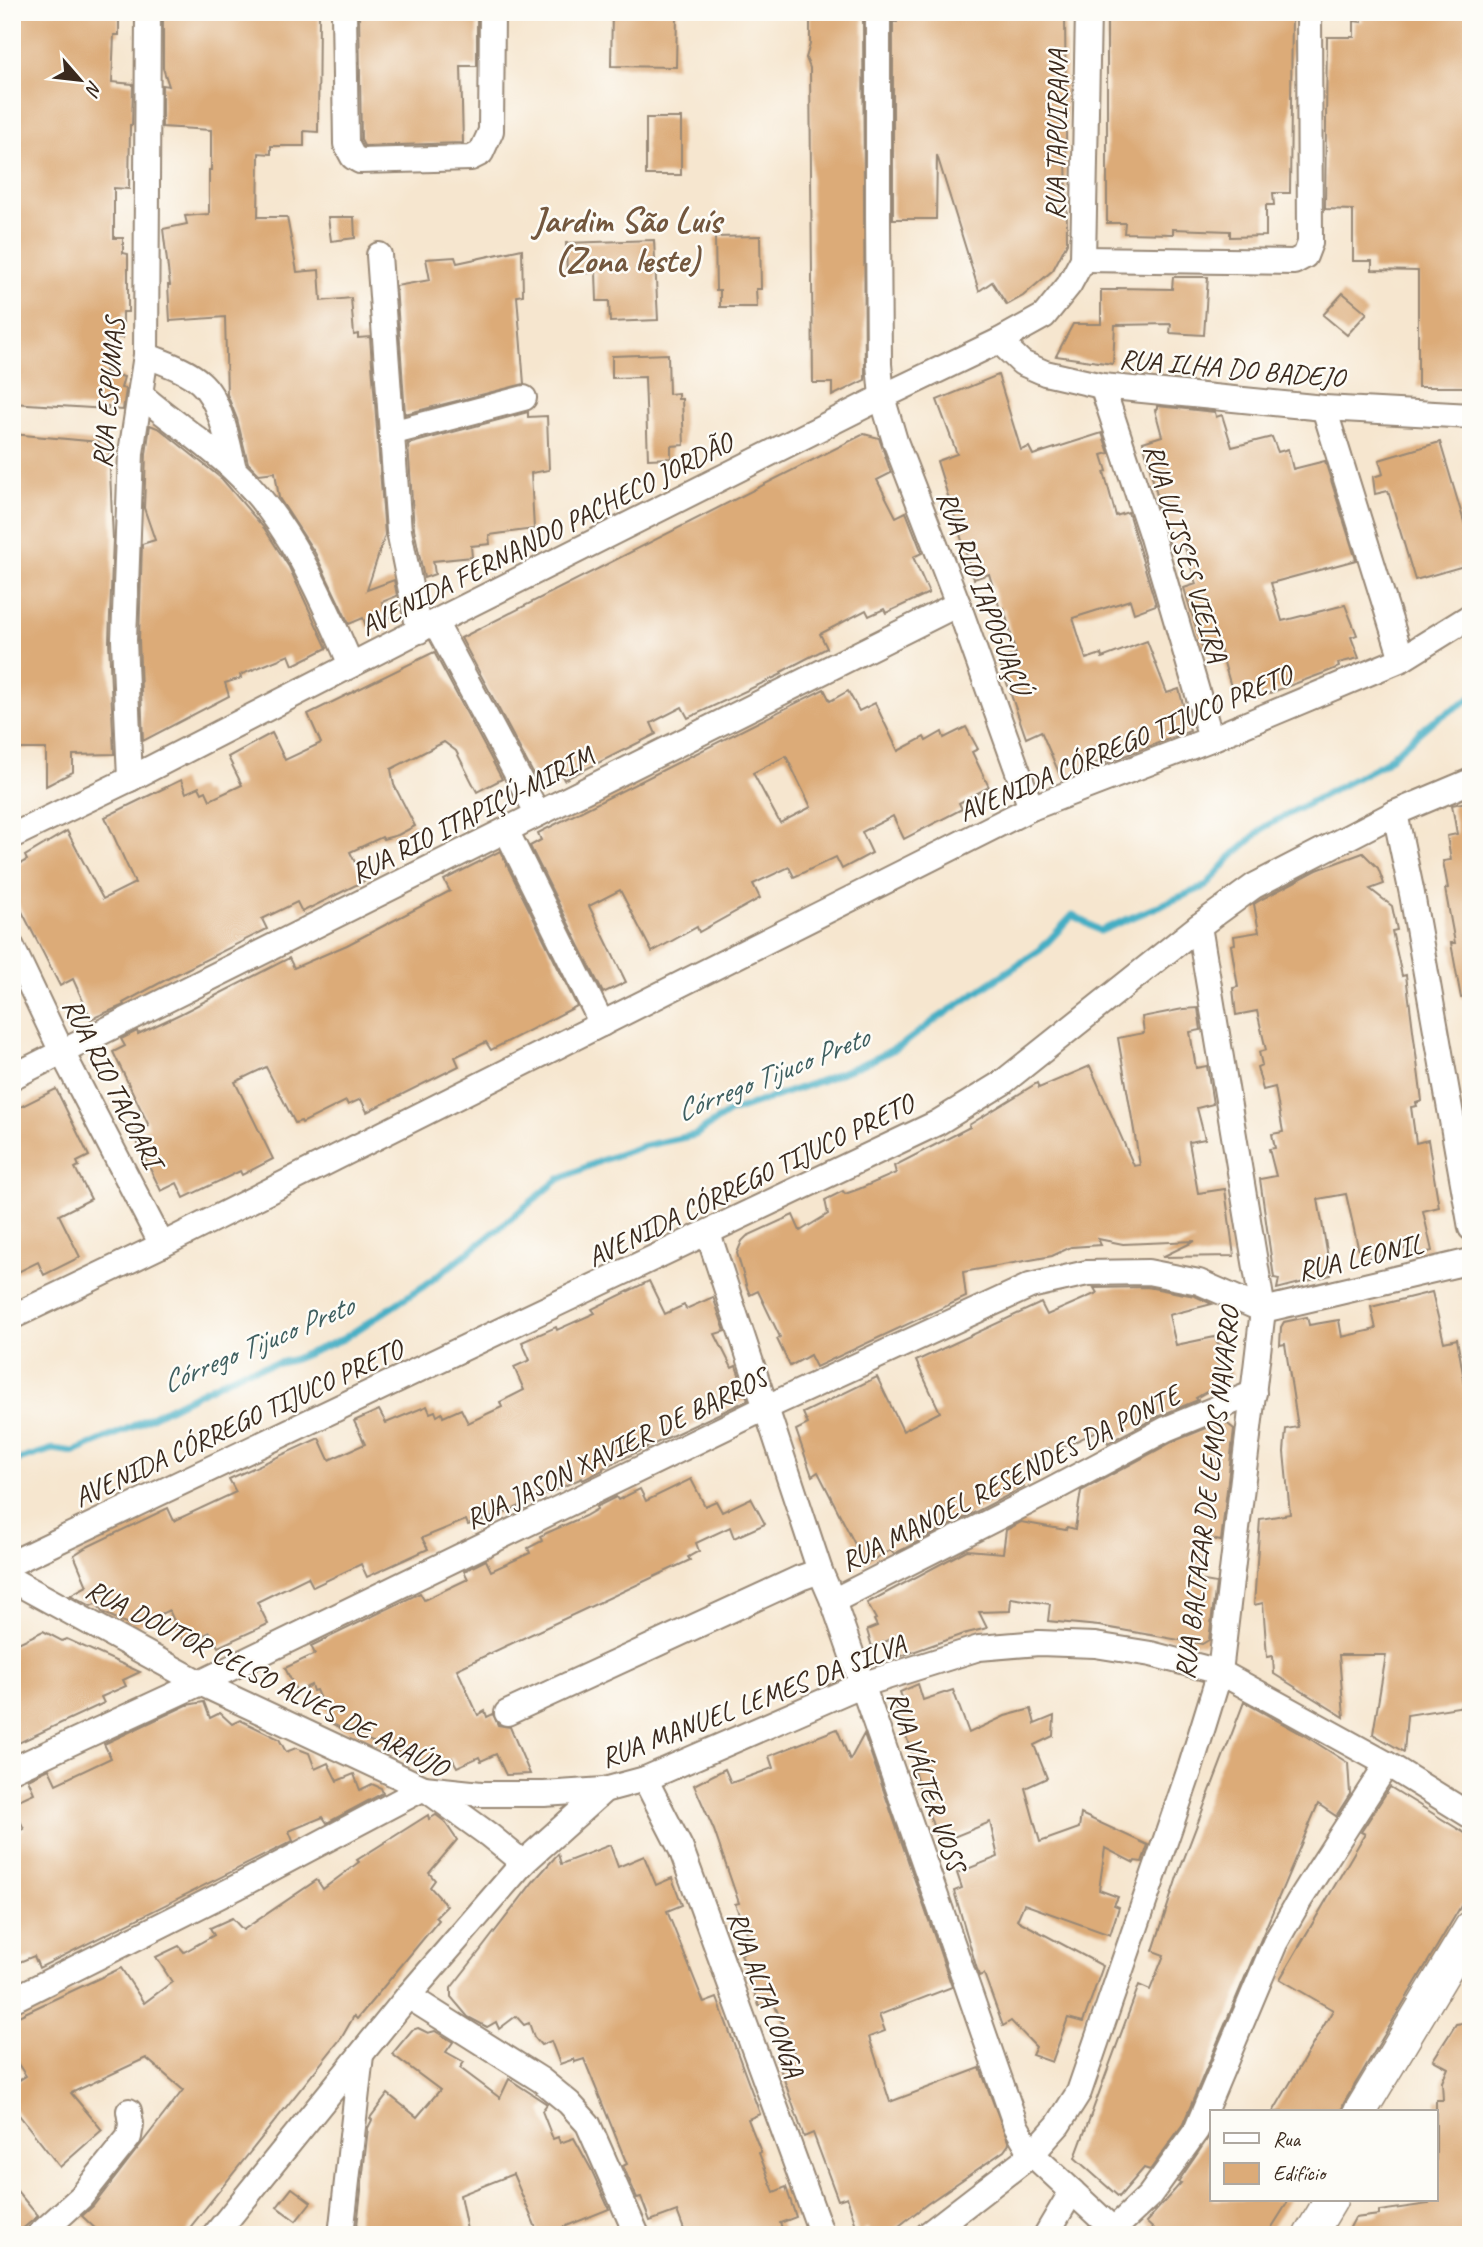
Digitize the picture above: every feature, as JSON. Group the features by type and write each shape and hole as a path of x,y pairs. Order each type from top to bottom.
{"main road":[{"path":"1361,2110 1471,1927"},
{"path":"1385,2110 1471,1970"},
{"path":"1287,2235 1307,2202"},
{"path":"1310,2235 1330,2202"}],"street":[{"name":"RUA ESPUMAS","path":"130,779 124,640 131,453 146,355 148,12"},
{"path":"344,12 346,144 360,161 471,158 481,153 491,131 492,12"},
{"name":"RUA RIO IAPOGUAÇÚ","path":"878,12 879,364 882,397 895,441 958,604 1031,808"},
{"name":"RUA TAPUIRANA","path":"1083,259 1088,12"},
{"path":"1083,259 1294,262 1307,253 1310,243 1309,12"},
{"path":"380,255 399,531 427,626 538,814"},
{"name":"AVENIDA FERNANDO PACHECO JORDÃO","path":"12,836 130,779 882,397 999,341 1044,316 1069,285 1083,259"},
{"name":"RUA ILHA DO BADEJO","path":"999,341 1022,363 1045,373 1102,386 1324,408 1471,416"},
{"path":"146,355 183,371 201,383 212,397 223,424 234,469"},
{"name":"RUA ULISSES VIEIRA","path":"1102,386 1151,534 1211,739"},
{"path":"139,394 234,469 271,513 302,559 325,603 351,665"},
{"path":"391,433 524,398"},
{"path":"1324,408 1402,659"},
{"name":"RUA RIO ITAPIÇÚ-MIRIM","path":"12,1077 958,604"},
{"name":"AVENIDA CÓRREGO TIJUCO PRETO","path":"12,1317 162,1245 1031,808 1211,739 1402,659 1471,616"},
{"name":"AVENIDA CÓRREGO TIJUCO PRETO","path":"12,1563 937,1123 1002,1083 1199,926 1254,886 1395,813 1471,780"},
{"path":"1395,813 1470,1214"},
{"path":"506,830 601,1024"},
{"name":"RUA BALTAZAR DE LEMOS NAVARRO","path":"927,2235 1032,2154 1058,2125 1079,2092 1190,1769 1220,1672 1263,1310 1199,926"},
{"name":"RUA RIO TACOARI","path":"12,947 62,1052 162,1245"},
{"name":"RUA VÁLTER VOSS","path":"708,1233 820,1571 833,1601 1016,2126 1032,2154 1116,2232"},
{"name":"RUA LEONIL","path":"1263,1310 1471,1261"},
{"name":"RUA JASON XAVIER DE BARROS","path":"12,1770 200,1683 767,1407 1030,1286 1087,1273 1148,1272 1199,1282 1263,1310"},
{"name":"RUA MANOEL RESENDES DA PONTE","path":"833,1601 1166,1429 1254,1393"},
{"path":"507,1713 820,1571"},
{"name":"RUA DOUTOR CELSO ALVES DE ARAÚJO","path":"12,1580 200,1683 424,1788 523,1863"},
{"name":"RUA MANUEL LEMES DA SILVA","path":"215,2235 408,1996 523,1863 604,1790 645,1779 862,1685 979,1648 1039,1643 1095,1645 1151,1654 1220,1672 1387,1764 1471,1816"},
{"path":"1116,2232 1149,2196 1196,2131 1275,1943 1387,1764"},
{"name":"RUA ALTA LONGA","path":"645,1779 681,1849 822,2235"},
{"path":"12,2000 237,1887 424,1788 481,1794 604,1790"},
{"path":"408,1996 541,2080 569,2103 588,2124 637,2235"},
{"path":"341,2235 361,2054"},
{"path":"39,2235 81,2197 129,2137 129,2111"},
{"path":"1046,2235 1072,2191"}],"building":[{"path":"12,12 119,12 119,35 114,35 112,82 133,84 129,189 114,188 114,238 123,238 123,253 128,254 128,312 123,312 123,338 107,337 105,372 124,377 121,388 126,389 123,410 109,409 108,405 107,409 12,403"},
{"path":"177,12 319,12 318,132 304,131 304,146 271,146 271,154 259,153 258,217 287,217 297,272 319,270 321,301 351,298 354,335 358,334 358,338 370,337 385,535 367,590 394,580 397,596 382,602 389,617 367,628 363,618 349,624 315,553 279,498 275,472 259,474 248,463 237,419 227,394 225,317 170,321 170,285 163,229 187,224 185,216 209,214 211,170 211,130 162,127 162,85 169,86 163,68 163,17 177,17"},
{"path":"359,12 477,12 477,66 461,66 463,143 364,146 361,140"},
{"path":"612,12 677,12 676,67 611,66"},
{"path":"810,12 862,12 863,22 865,380 832,396 832,383 813,383 810,68 806,58 810,44"},
{"path":"897,12 1065,12 1067,243 1053,270 1023,296 1007,305 992,282 979,291 937,155 936,219 893,219 893,22 897,22"},
{"path":"1107,12 1292,12 1290,193 1273,193 1274,205 1266,205 1266,236 1230,237 1230,231 1173,229 1173,234 1124,233 1125,223 1107,223"},
{"path":"1361,12 1471,12 1471,387 1418,387 1418,271 1372,270 1372,261 1353,261 1353,210 1325,209 1327,37 1354,37 1354,21 1362,22"},
{"path":"646,118 681,118 681,175 646,175"},
{"path":"328,217 354,217 355,238 331,241"},
{"path":"760,236 761,289 756,289 757,307 720,307 720,290 716,290 715,237"},
{"path":"654,240 658,320 610,322 609,301 597,301 596,272 567,274 566,243"},
{"path":"522,249 523,295 517,296 524,384 405,414 396,286 430,280 426,259 455,257 457,263"},
{"path":"1173,277 1208,277 1204,335 1170,333 1171,324 1115,325 1113,364 1056,356 1073,324 1101,324 1101,290 1172,289"},
{"path":"1343,293 1367,313 1347,335 1323,315"},
{"path":"668,354 669,394 678,393 678,399 682,399 684,445 671,446 671,458 648,459 645,377 612,378 612,356"},
{"path":"998,375 1021,450 1029,447 1033,455 1102,433 1109,453 1102,455 1107,471 1104,472 1116,516 1128,512 1156,605 1134,613 1130,600 1073,618 1086,659 1101,654 1102,658 1147,641 1167,693 1179,689 1190,731 1103,764 1102,760 1062,780 1041,731 1026,738 999,660 1016,654 1004,608 1000,609 989,574 974,579 937,461 957,454 937,400"},
{"path":"1157,406 1215,412 1216,417 1222,415 1232,447 1272,437 1278,452 1288,449 1293,469 1325,461 1356,560 1271,583 1282,621 1345,605 1357,635 1351,637 1359,658 1338,663 1339,667 1259,697 1254,686 1232,690 1218,642 1202,647 1184,588 1196,584 1184,544 1170,546 1157,504 1159,503 1143,442 1162,436 1155,410"},
{"path":"528,412 528,417 547,416 549,470 531,473 534,529 489,535 490,544 471,546 472,557 433,561 435,574 424,578 414,529 408,444"},
{"path":"150,425 160,429 222,479 264,528 289,567 327,648 293,665 289,655 240,675 241,678 225,683 229,696 143,741 139,640 142,544 155,540 144,508"},
{"path":"12,434 99,442 100,448 109,448 113,539 109,641 114,754 73,755 73,772 46,786 46,749 20,749 20,741 12,741"},
{"path":"864,434 879,438 891,473 877,480 896,517 906,512 922,553 913,557 929,593 886,613 884,609 869,616 866,610 820,634 827,648 781,672 782,674 688,718 682,707 651,723 656,734 564,780 557,766 535,777 461,638"},
{"path":"1440,442 1471,545 1471,564 1415,580 1388,491 1375,494 1373,477 1383,474 1379,460"},
{"path":"434,652 502,779 477,792 456,751 444,742 391,769 394,785 415,826 350,852 364,881 302,912 297,902 262,919 267,929 169,978 123,1003 124,1005 91,1019 73,979 60,986 12,892 12,868 27,860 25,856 67,831 103,899 135,883 105,817 181,780 186,793 199,787 202,793 206,791 210,800 242,785 228,757 272,733 285,760 321,743 308,714"},
{"path":"824,689 830,701 848,691 859,711 875,703 898,751 924,737 926,741 942,732 944,738 966,727 978,749 972,752 989,787 959,803 962,809 904,839 893,816 862,832 872,853 842,869 836,857 794,877 789,867 753,884 760,898 699,932 697,927 652,952 620,890 589,906 626,982 603,993 530,846 541,840 538,833","holes":["786,756 811,807 780,823 753,773"]},
{"path":"1471,801 1471,997 1461,998 1451,943 1455,943 1443,861 1451,860 1447,836 1457,834 1452,805"},
{"path":"500,851 577,1006 491,1050 486,1042 455,1057 459,1066 367,1112 361,1099 348,1105 346,1101 302,1123 295,1123 266,1067 235,1082 273,1159 242,1175 240,1171 184,1198 177,1183 161,1191 133,1134 149,1126 113,1052 125,1046 121,1039 180,1014 289,958 294,968 347,945 450,891 444,880"},
{"path":"1363,853 1378,868 1384,884 1370,889 1392,906 1397,930 1392,931 1402,976 1406,975 1422,1101 1411,1107 1416,1143 1428,1140 1439,1207 1423,1211 1432,1251 1413,1256 1410,1247 1361,1260 1346,1194 1318,1199 1331,1275 1277,1289 1279,1279 1274,1278 1260,1179 1276,1176 1269,1149 1275,1148 1272,1134 1283,1132 1275,1087 1263,1090 1257,1067 1262,1065 1259,1052 1266,1050 1257,1011 1236,1015 1233,988 1238,987 1231,945 1235,944 1234,936 1259,932 1254,904 1317,870"},
{"path":"1198,1008 1201,1030 1190,1032 1196,1068 1207,1066 1213,1104 1197,1108 1205,1139 1189,1142 1198,1193 1225,1189 1234,1256 1162,1257 1195,1241 1123,1244 1098,1239 1101,1245 1071,1247 1052,1256 963,1272 966,1297 816,1367 810,1355 790,1366 777,1339 780,1337 758,1291 750,1295 747,1288 737,1253 747,1236 793,1215 800,1231 828,1214 825,1200 896,1173 894,1166 970,1127 969,1125 1037,1083 1039,1088 1090,1066 1134,1166 1140,1165 1118,1038 1144,1033 1142,1017"},
{"path":"56,1089 89,1156 77,1162 79,1166 75,1168 91,1199 59,1215 80,1257 44,1275 38,1262 12,1275 12,1111"},
{"path":"649,1281 665,1314 684,1305 686,1309 713,1297 725,1331 715,1334 732,1368 736,1366 748,1400 583,1480 582,1478 509,1511 468,1525 466,1520 422,1538 428,1549 367,1577 361,1564 313,1587 308,1577 257,1602 268,1624 218,1647 210,1632 185,1644 169,1610 134,1627 102,1612 97,1603 91,1606 70,1595 87,1586 74,1555 85,1548 168,1508 174,1521 236,1492 229,1479 319,1438 329,1460 365,1444 354,1421 379,1410 386,1423 427,1406 430,1413 435,1411 437,1416 442,1413 443,1417 461,1409 468,1423 502,1407 500,1402 524,1390 514,1367 530,1360 522,1342 595,1313 592,1309"},
{"path":"1147,1287 1195,1296 1212,1304 1169,1315 1176,1345 1215,1337 1234,1376 1196,1398 1198,1400 1159,1416 1108,1443 1101,1429 1052,1453 1049,1448 1016,1467 1024,1487 894,1554 891,1550 865,1564 818,1472 812,1476 796,1430 808,1424 803,1413 877,1377 903,1431 940,1412 916,1361 1041,1303 1047,1315 1097,1293 1094,1288"},
{"path":"1432,1292 1444,1342 1457,1339 1471,1420 1471,1705 1407,1715 1404,1752 1373,1734 1386,1655 1339,1655 1344,1717 1274,1674 1273,1656 1267,1657 1263,1603 1254,1605 1260,1519 1290,1514 1284,1452 1286,1429 1298,1427 1285,1344 1280,1345 1281,1327 1284,1322 1307,1317 1309,1325 1339,1320 1342,1337 1376,1329 1371,1307"},
{"path":"1224,1421 1234,1429 1221,1541 1206,1538 1199,1580 1216,1583 1209,1640 1202,1644 1099,1626 1048,1621 1050,1604 1011,1598 1010,1611 979,1612 987,1628 896,1658 889,1640 872,1647 867,1630 877,1626 867,1603 967,1550 1003,1553 1006,1530 1021,1522 1066,1530 1067,1527 1075,1529 1081,1491 1172,1442"},
{"path":"691,1479 705,1506 716,1501 722,1512 751,1498 765,1524 734,1538 730,1527 696,1543 699,1551 688,1557 690,1560 457,1669 478,1715 485,1711 487,1717 493,1714 498,1725 510,1727 530,1774 506,1775 496,1754 481,1761 479,1757 457,1767 452,1758 437,1765 414,1755 413,1759 331,1723 311,1685 297,1692 285,1668 315,1654 311,1646 420,1593 424,1600 468,1579 464,1571 486,1560 491,1571 530,1553 528,1548 542,1541 540,1536 585,1516 616,1497 618,1500 640,1489 646,1501"},
{"path":"43,1631 140,1672 123,1680 126,1686 101,1697 104,1703 12,1746 12,1646"},
{"path":"918,1684 923,1700 953,1690 969,1733 1005,1716 1031,1709 1035,1724 1054,1716 1053,1736 1034,1745 1047,1778 1025,1788 1040,1842 1079,1828 1081,1814 1148,1845 1142,1862 1134,1863 1105,1848 1099,1890 1118,1897 1114,1905 1119,1907 1110,1935 1024,1904 1017,1920 1103,1966 1083,2022 1068,2018 1052,2062 1032,2055 1036,2047 1011,2021 1003,2026 984,1974 979,1976 954,1891 962,1888 957,1873 998,1857 990,1822 939,1843 913,1768 918,1770 896,1708 905,1705 900,1692"},
{"path":"204,1702 210,1718 220,1713 232,1724 240,1720 279,1739 286,1752 296,1748 309,1753 315,1769 328,1763 337,1781 354,1774 360,1790 372,1784 381,1788 383,1793 327,1823 323,1817 289,1831 293,1841 39,1968 34,1956 12,1965 12,1834 24,1829 12,1803 34,1793 28,1779 49,1769 56,1784 111,1758 104,1744 187,1705"},
{"path":"1244,1702 1348,1763 1350,1794 1336,1816 1318,1804 1183,2124 1150,2170 1144,2168 1119,2197 1075,2158 1139,1985 1150,1990 1164,1955 1153,1951 1177,1877"},
{"path":"837,1729 850,1760 864,1734 952,1987 879,2015 885,2031 869,2037 890,2102 980,2068 1009,2144 1004,2151 894,2230 882,2235 870,2235 868,2228 858,2232 847,2197 838,2200 813,2133 804,2137 777,2059 794,2053 773,2001 759,2006 741,1954 754,1949 735,1904 739,1903 714,1830 694,1785 725,1769 731,1783 773,1768 769,1756"},
{"path":"1390,1787 1471,1837 1471,1889 1342,2110 1274,2110 1333,2010 1280,1979 1365,1834 1361,1832"},
{"path":"428,1815 429,1819 436,1815 444,1821 457,1840 429,1873 435,1880 430,1887 447,1906 436,1917 439,1920 357,2019 354,2016 342,2037 184,2235 102,2235 82,2216 93,2206 183,2090 146,2058 71,2093 102,2130 60,2167 12,2106 12,2085 26,2076 12,2055 12,2019 121,1968 144,2003 172,1982 156,1957 179,1946 184,1952 214,1935 210,1928 232,1918 243,1930 317,1880 323,1889 359,1862 357,1860"},
{"path":"610,1845 618,1867 644,1856 656,1885 672,1878 682,1905 667,1911 704,2003 717,1998 760,2114 748,2119 761,2152 759,2153 774,2192 786,2187 796,2217 780,2223 785,2235 686,2235 677,2211 650,2221 641,2197 637,2198 623,2166 627,2164 584,2059 560,2064 551,2041 541,2045 534,2037 529,2023 524,2025 516,2016 499,2029 496,2022 487,2027 468,2017 451,1997 451,1988 558,1854 561,1864"},
{"path":"1471,2022 1471,2235 1346,2235 1355,2218 1379,2215 1379,2211 1438,2202 1436,2100 1443,2100 1442,2082 1448,2068 1433,2060 1456,2024"},
{"path":"418,2028 428,2033 435,2031 453,2042 446,2052 464,2062 460,2068 500,2098 509,2079 547,2104 542,2111 553,2139 558,2137 560,2143 574,2138 609,2209 539,2235 513,2174 460,2195 468,2235 380,2232 380,2235 356,2235 368,2128 372,2120 370,2118 388,2094 417,2117 440,2090 392,2054 412,2030"},
{"path":"1210,2135 1210,2202 1288,2202 1267,2235 1160,2235 1146,2222 1181,2183 1178,2182"},
{"path":"12,2185 38,2216 15,2235 12,2235"},
{"path":"292,2188 311,2202 296,2221 277,2207"}],"waterway":[{"name":"Córrego Tijuco Preto","path":"12,1462 53,1449 74,1452 123,1431 243,1371 292,1360 343,1339 424,1286 559,1179 643,1146 695,1135 728,1113 820,1081 902,1045 1040,950 1073,915 1100,931 1206,886 1232,856 1266,826 1384,763 1430,723 1471,698"}],"district":[{"name":"Jardim São Luís (Zona leste)","path":"627,240"}]}
